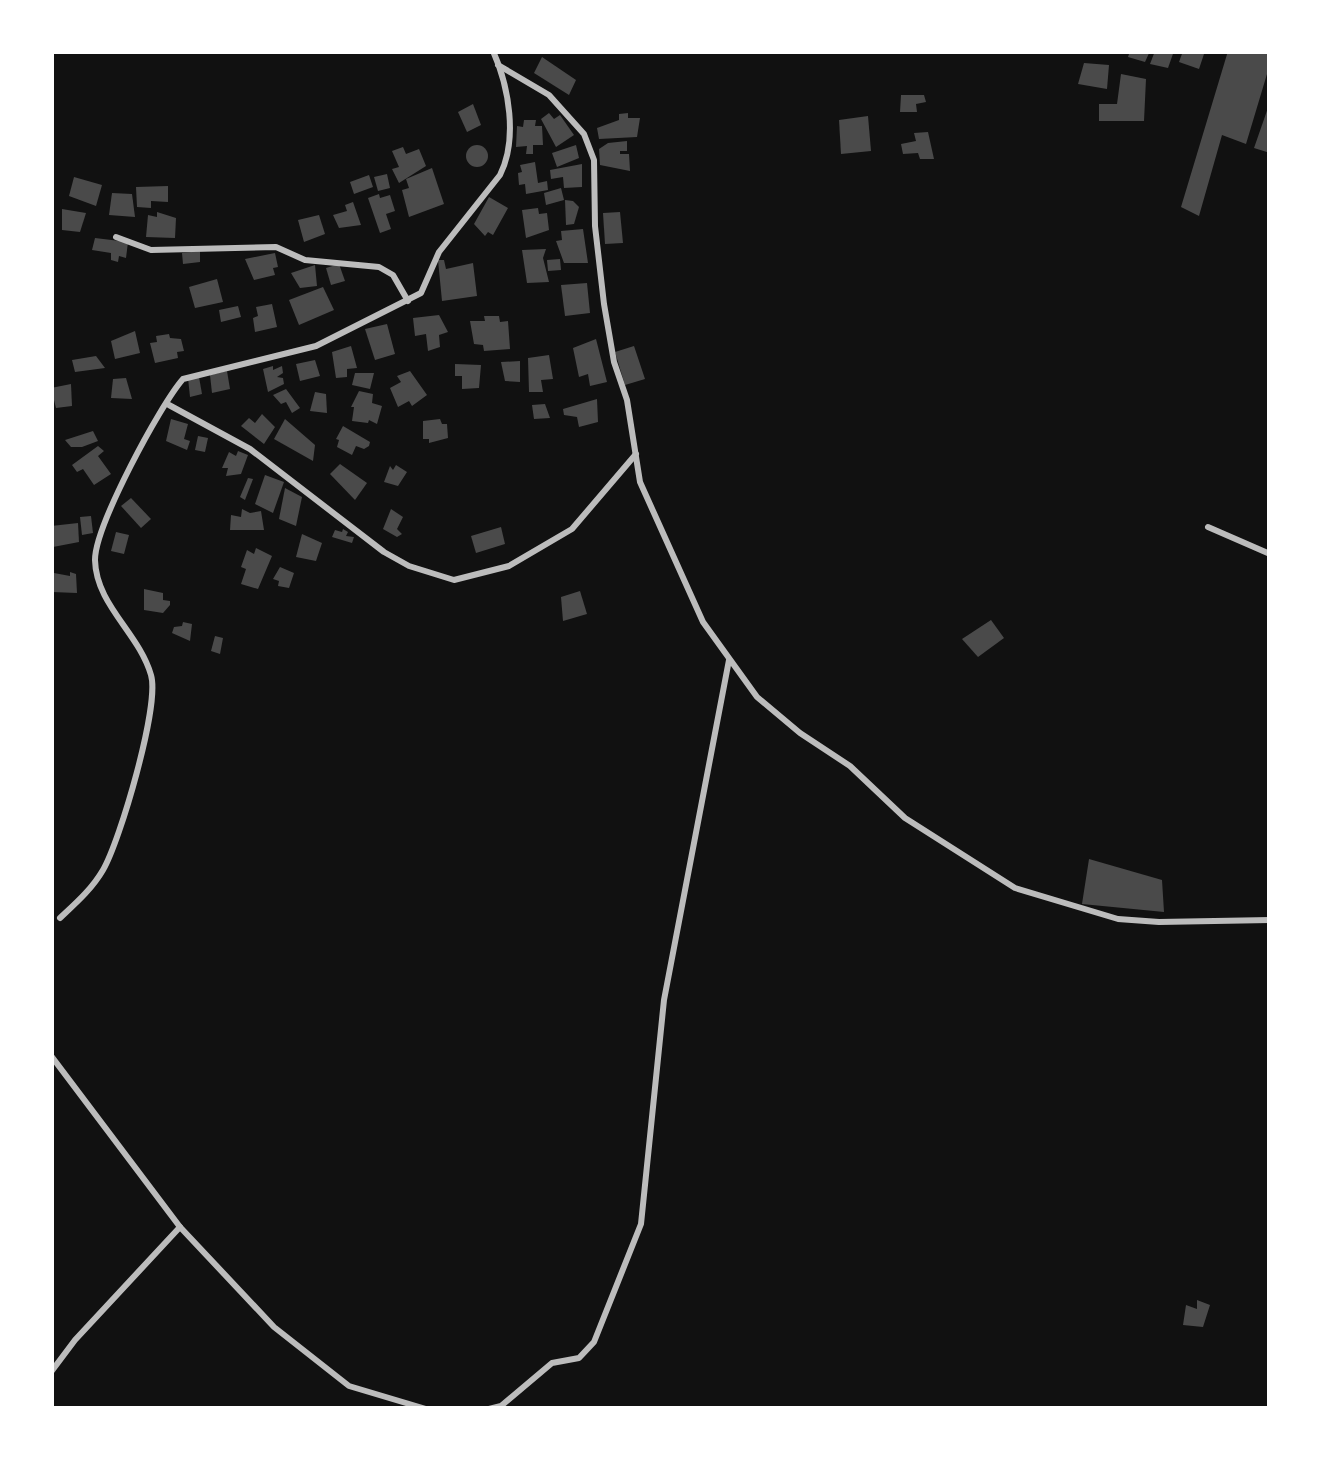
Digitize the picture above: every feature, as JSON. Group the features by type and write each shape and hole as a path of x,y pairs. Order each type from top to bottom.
{"street":[{"path":"60,918 93,885 112,852 154,705 151,675 101,590 95,554 104,521 183,379 316,346 421,293 439,252 507,160 510,127 493,51"},
{"path":"498,65 549,95 584,134 594,160 604,304 640,482 703,622 758,697 800,733 850,766 905,818 1015,888 1118,919 1270,920"},
{"path":"116,237 151,250 276,247 304,260 379,267 393,274 408,301"},
{"path":"168,404 250,449 384,552 454,580 509,566 572,529 636,454"},
{"path":"1208,527 1270,554"},
{"path":"489,1409 501,1407 552,1364 579,1358 594,1342 641,1224 664,1000 729,660"},
{"path":"52,1057 180,1227 274,1327 349,1386 426,1409"},
{"path":"51,1372 180,1227"}],"building":[{"path":"1130,51 1150,51 1145,62 1128,57"},
{"path":"1155,51 1174,51 1168,68 1150,64"},
{"path":"1183,51 1205,51 1199,69 1179,62"},
{"path":"1228,51 1270,51 1270,64 1246,144 1222,135 1199,216 1181,207"},
{"path":"542,57 576,80 569,95 534,73"},
{"path":"1084,63 1109,65 1107,89 1078,84"},
{"path":"1121,74 1146,79 1144,121 1099,121 1099,104 1117,104"},
{"path":"901,95 924,95 926,102 916,104 917,112 900,112"},
{"path":"1270,102 1270,153 1254,148"},
{"path":"473,104 481,125 467,132 458,112"},
{"path":"549,113 554,119 560,115 574,135 556,147 541,119"},
{"path":"628,113 628,118 640,118 637,137 599,139 597,128"},
{"path":"868,116 871,151 841,154 839,120"},
{"path":"524,120 536,120 535,126 542,126 543,145 533,145 533,154 526,154 527,146 516,147 517,126 523,127"},
{"path":"928,132 934,159 903,154 901,144 916,141 914,133"},
{"path":"627,141 627,151 620,154 629,154 630,171 600,165 599,149"},
{"path":"477,145 488,156 477,167 466,156"},
{"path":"576,145 579,158 557,167 552,153"},
{"path":"403,147 406,154 419,149 426,166 399,183 392,169 399,167 392,151"},
{"path":"535,162 538,183 547,181 548,190 526,194 525,184 519,185 520,165"},
{"path":"582,164 582,187 564,188 563,177 551,179 550,170"},
{"path":"432,168 444,204 409,217 402,190 409,188 406,179"},
{"path":"387,174 390,188 378,191 374,177"},
{"path":"369,175 373,187 354,194 350,182"},
{"path":"74,177 102,185 96,206 69,196"},
{"path":"168,186 168,202 151,201 151,208 137,207 136,187"},
{"path":"561,188 564,200 546,205 544,193"},
{"path":"112,193 132,194 135,217 109,215"},
{"path":"379,194 380,198 390,195 395,211 386,214 391,229 380,233 368,198"},
{"path":"489,197 508,208 493,235 485,236 474,224"},
{"path":"565,200 579,207 574,224 566,225"},
{"path":"353,202 361,225 339,228 333,215 347,211 345,205"},
{"path":"538,208 539,214 547,213 549,230 526,238 522,210"},
{"path":"62,209 86,213 80,232 62,230"},
{"path":"157,212 176,218 175,238 146,237 148,215 157,217"},
{"path":"620,212 623,243 605,244 603,213"},
{"path":"319,215 325,234 304,242 298,220"},
{"path":"583,229 588,263 564,263 556,241 562,240 561,231"},
{"path":"95,238 128,242 126,258 119,256 118,262 111,260 111,253 92,250"},
{"path":"546,249 543,258 549,282 527,283 522,250"},
{"path":"200,251 200,262 183,264 182,253"},
{"path":"275,253 275,275 254,280 245,259"},
{"path":"560,259 561,270 548,271 547,260"},
{"path":"438,260 444,260 446,269 473,263 477,296 442,301"},
{"path":"339,264 345,281 331,285 326,268"},
{"path":"315,265 317,286 300,288 291,273"},
{"path":"217,279 223,302 195,308 189,287"},
{"path":"587,283 590,313 565,316 561,285"},
{"path":"323,287 334,310 299,325 289,300"},
{"path":"272,304 277,327 255,332 256,307"},
{"path":"238,306 241,317 221,322 219,310"},
{"path":"439,315 448,332 439,335 440,347 428,351 426,334 415,336 413,318"},
{"path":"484,316 508,321 510,349 484,351 483,345 474,344 470,321 485,321"},
{"path":"387,324 395,354 375,360 365,329"},
{"path":"135,331 140,353 115,359 111,341"},
{"path":"156,336 181,339 184,351 177,352 178,358 155,363 150,343 157,342"},
{"path":"596,339 607,382 590,386 588,374 579,377 573,348"},
{"path":"351,346 357,368 347,369 347,377 336,378 332,352"},
{"path":"634,346 645,379 625,385 615,352"},
{"path":"549,355 553,379 541,380 543,392 529,392 528,358"},
{"path":"96,356 105,368 75,372 72,360"},
{"path":"315,360 320,376 300,381 296,364"},
{"path":"520,361 520,382 505,381 501,362"},
{"path":"455,364 481,365 479,388 462,389"},
{"path":"273,366 273,370 282,366 283,373 277,377 284,384 268,392 263,369"},
{"path":"227,371 230,389 212,393 210,375"},
{"path":"410,371 427,395 412,406 409,401 398,407 390,388 401,382 397,376"},
{"path":"355,373 374,373 370,389 352,385"},
{"path":"199,377 202,394 190,397 188,378"},
{"path":"126,378 132,399 111,398 113,379"},
{"path":"71,384 72,406 56,408 51,388"},
{"path":"286,389 300,408 292,413 286,402 281,404 273,395"},
{"path":"359,391 373,394 372,403 382,406 377,424 352,421 351,407"},
{"path":"315,392 326,394 327,413 310,411"},
{"path":"597,399 598,422 579,427 577,417 564,415 563,409"},
{"path":"545,404 550,418 534,419 532,405"},
{"path":"262,414 275,427 264,444 241,426 249,418 255,423"},
{"path":"171,419 188,424 187,450 166,441"},
{"path":"285,419 315,445 313,461 274,439"},
{"path":"440,419 447,424 448,438 429,443 423,439 423,421"},
{"path":"343,426 370,442 369,446 356,446 352,455 337,447"},
{"path":"93,431 98,441 82,447 71,447 65,440"},
{"path":"198,436 208,438 205,452 195,450"},
{"path":"98,446 104,451 98,456 111,474 94,485 83,469 77,472 72,465"},
{"path":"238,451 248,455 241,474 226,476 228,468 222,468 229,452 236,456"},
{"path":"340,464 367,483 355,500 330,474"},
{"path":"396,465 407,472 398,486 384,482 390,466 393,470"},
{"path":"265,475 284,482 273,513 255,504"},
{"path":"248,478 253,479 245,500 240,497"},
{"path":"285,488 302,497 296,526 279,519"},
{"path":"131,498 151,519 141,528 121,506"},
{"path":"242,509 261,511 264,530 230,530 231,515 241,517"},
{"path":"391,509 403,517 397,529 402,534 397,537 383,529"},
{"path":"91,516 93,533 82,535 80,517"},
{"path":"78,523 79,542 53,547 51,526"},
{"path":"501,527 505,544 476,553 471,536"},
{"path":"343,529 346,536 354,537 352,543 332,537 335,530"},
{"path":"116,532 129,535 124,554 111,551"},
{"path":"302,534 322,543 316,561 296,557"},
{"path":"256,548 272,556 258,589 241,584 247,550 254,554"},
{"path":"280,567 294,573 289,588 278,586 279,581 273,579"},
{"path":"70,572 76,574 77,593 52,592 54,573 70,576"},
{"path":"144,589 163,593 163,600 170,601 163,613 144,610"},
{"path":"580,591 587,614 563,621 561,597"},
{"path":"991,620 1004,638 978,657 962,639"},
{"path":"183,622 192,624 190,641 172,633"},
{"path":"215,636 223,638 220,654 211,651"},
{"path":"1089,859 1162,880 1164,912 1082,904"},
{"path":"1197,1300 1210,1305 1203,1327 1183,1325 1186,1305 1197,1309"}]}
